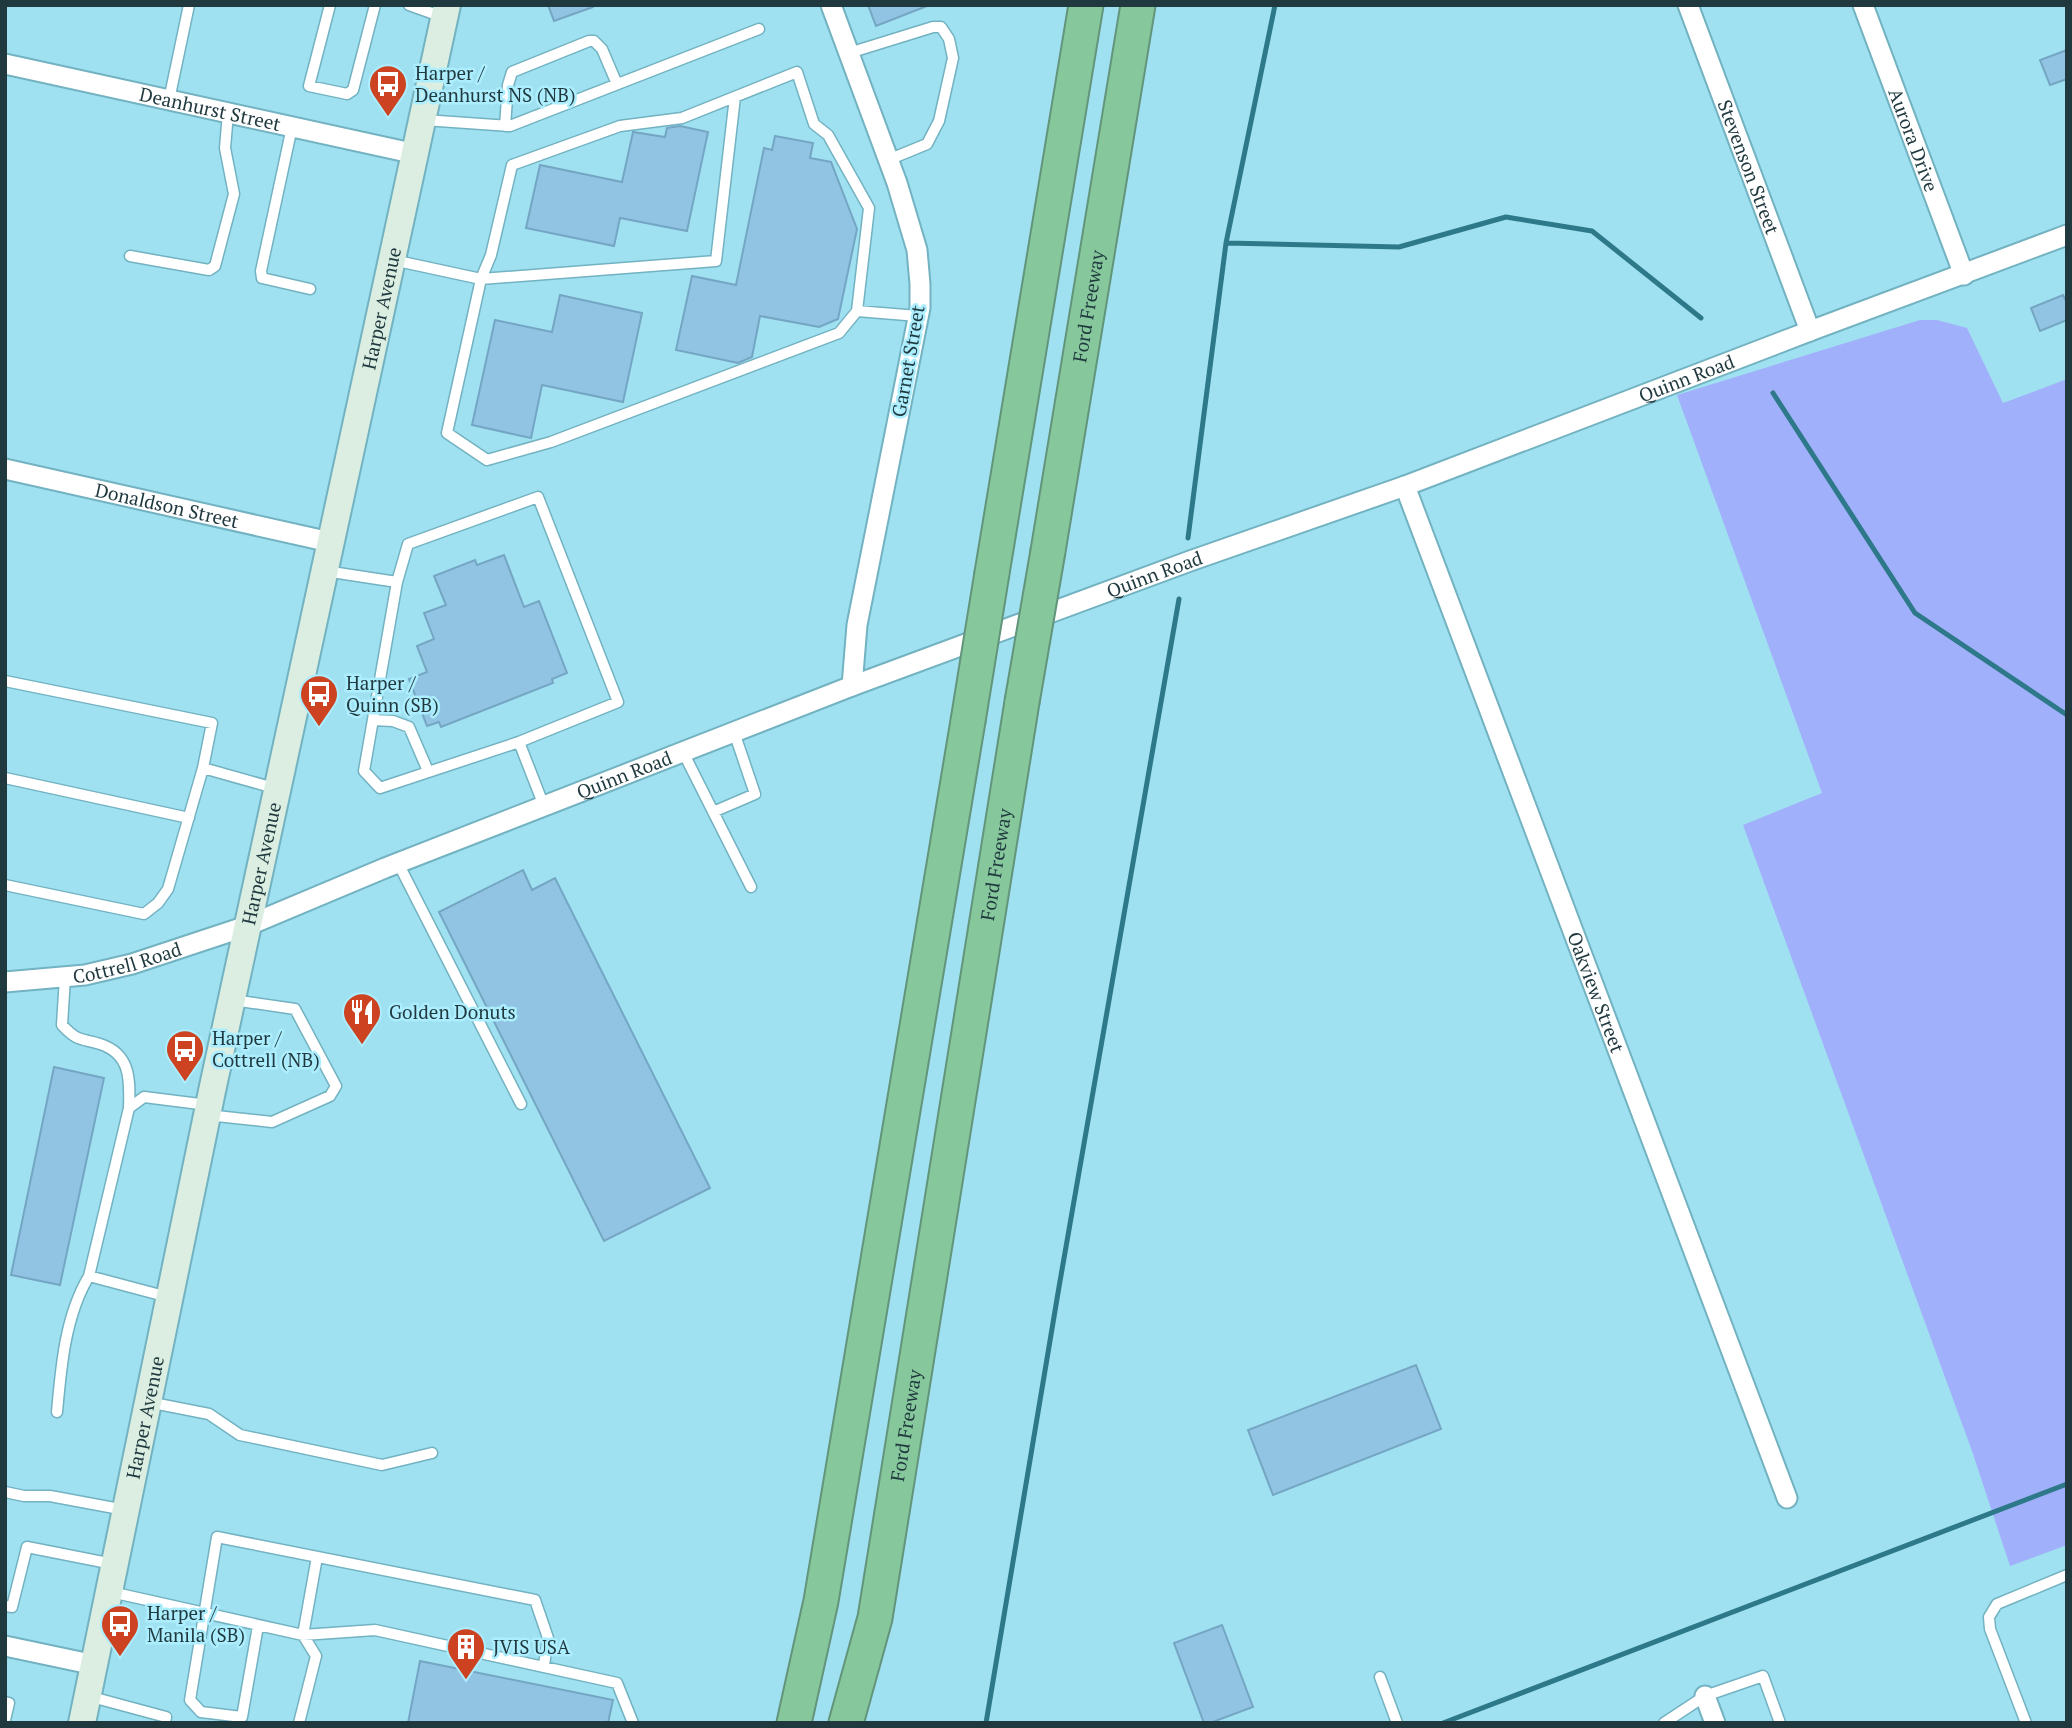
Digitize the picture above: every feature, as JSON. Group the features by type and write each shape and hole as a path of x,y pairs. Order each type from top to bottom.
{"highway":[{"path":"793,1723 821,1601 1086,5"},
{"name":"Ford Freeway","path":"846,1723 875,1618 1138,5"},
{"path":"861,1723 875,1618"}],"main road":[{"name":"Harper Avenue","path":"82,1723 231,999 445,11"}],"street":[{"name":"Garnet Street","path":"831,5 888,160 917,250 920,284 918,316 857,625 852,686"},
{"name":"Stevenson Street","path":"1688,5 1810,331"},
{"name":"Aurora Drive","path":"1863,5 1964,275"},
{"name":"Deanhurst Street","path":"5,65 416,154"},
{"name":"Quinn Road","path":"247,926 398,863 852,686 1190,561 1405,486 2067,235"},
{"name":"Donaldson Street","path":"5,469 330,542"},
{"name":"Oakview Street","path":"1405,486 1787,1498"},
{"name":"Cottrell Road","path":"5,982 85,975 132,964 247,926"},
{"path":"5,1646 95,1665"},
{"path":"1705,1696 1715,1723"}],"lane":[{"path":"169,100 189,5"},
{"path":"330,5 309,86 346,94 353,90 375,5"},
{"path":"409,5 445,11"},
{"path":"849,53 933,27 941,27 949,39 953,58 939,121 928,144 888,160"},
{"path":"423,120 505,126 759,29"},
{"path":"505,126 508,85 512,72 589,41 594,41 602,49 617,84"},
{"path":"797,72 814,124 828,135 869,208 857,311 839,333 551,442 487,460 447,433 481,279 491,255 512,165 620,126 682,118 735,97 797,72"},
{"path":"393,260 481,279 716,261 735,97"},
{"path":"130,256 209,270 215,266 234,194 225,148 228,113"},
{"path":"292,127 261,271 262,278 310,289"},
{"path":"857,311 918,316"},
{"path":"538,497 618,702 519,741 380,788 364,771 373,720 397,582 408,544 538,497"},
{"path":"324,570 397,582"},
{"path":"5,681 212,723 203,768 168,889 158,903 144,914 5,885"},
{"path":"373,720 393,721 409,727 428,771"},
{"path":"713,812 755,794 734,732"},
{"path":"519,741 544,806"},
{"path":"682,752 751,887"},
{"path":"203,768 278,789"},
{"path":"5,778 189,818"},
{"path":"398,863 521,1104"},
{"path":"57,1412 68,1328 81,1290 89,1276 129,1108 130,1079 119,1053 75,1038 62,1025 65,977"},
{"path":"129,1108 144,1097 272,1122 330,1096 336,1086 295,1009 231,999"},
{"path":"89,1276 169,1297"},
{"path":"148,1402 209,1414 240,1435 382,1465 432,1453"},
{"path":"5,1492 24,1496 50,1496 125,1510"},
{"path":"258,1626 242,1717 201,1712 190,1700 217,1537 535,1600 548,1638 544,1665"},
{"path":"5,1606 12,1608 27,1547 115,1565"},
{"path":"299,1723 316,1657 303,1635 317,1557"},
{"path":"2026,1723 1990,1629 1989,1617 1997,1604 2067,1575"},
{"path":"109,1592 303,1635 375,1630 617,1683 633,1723"},
{"path":"1664,1723 1705,1696 1763,1676 1780,1723"},
{"path":"1380,1677 1396,1723"},
{"path":"87,1696 166,1717 165,1723"},
{"path":"5,1702 9,1703 5,1720"}],"shaded area":[{"path":"1920,320 1937,320 1967,328 2003,403 2067,379 2067,1545 2010,1566 1972,1451 1743,825 1822,793 1677,395"}],"building":[{"path":"548,5 593,5 593,7 554,21"},
{"path":"868,5 927,5 927,6 876,26"},
{"path":"2067,50 2067,79 2050,85 2040,60"},
{"path":"680,126 708,132 687,231 620,218 614,246 526,228 540,165 622,182 633,132 665,137 667,128"},
{"path":"775,136 813,143 810,158 831,162 857,229 838,319 819,327 760,316 752,357 738,363 676,350 692,276 736,285 764,148 772,150"},
{"path":"560,295 642,313 623,402 542,385 531,438 472,425 495,320 552,332"},
{"path":"2063,295 2067,303 2067,320 2040,331 2031,308"},
{"path":"504,555 524,607 539,601 567,673 552,679 553,683 441,727 439,722 427,726 409,679 427,672 417,646 434,639 424,613 446,605 434,576 475,560 477,565"},
{"path":"523,870 532,890 555,878 710,1188 604,1241 439,912"},
{"path":"54,1067 104,1078 60,1285 11,1275"},
{"path":"1416,1365 1441,1429 1273,1495 1248,1430"},
{"path":"1222,1625 1253,1707 1204,1723 1174,1643"},
{"name":"JVIS USA","path":"420,1661 613,1700 608,1723 408,1723"}],"waterway":[{"path":"1188,538 1226,243 1275,5"},
{"path":"1226,243 1399,247 1506,217 1592,231 1701,318"},
{"path":"1773,393 1915,613 2067,715"},
{"path":"986,1723 1179,599"},
{"path":"1443,1723 2067,1484"}],"place":[{"name":"Harper / Deanhurst NS (NB)","path":"388,118"},
{"name":"Harper / Quinn (SB)","path":"319,728"},
{"name":"Golden Donuts","path":"362,1046"},
{"name":"Harper / Cottrell (NB)","path":"185,1083"},
{"name":"Harper / Manila (SB)","path":"120,1658"},
{"name":"JVIS USA","path":"466,1681"}]}
